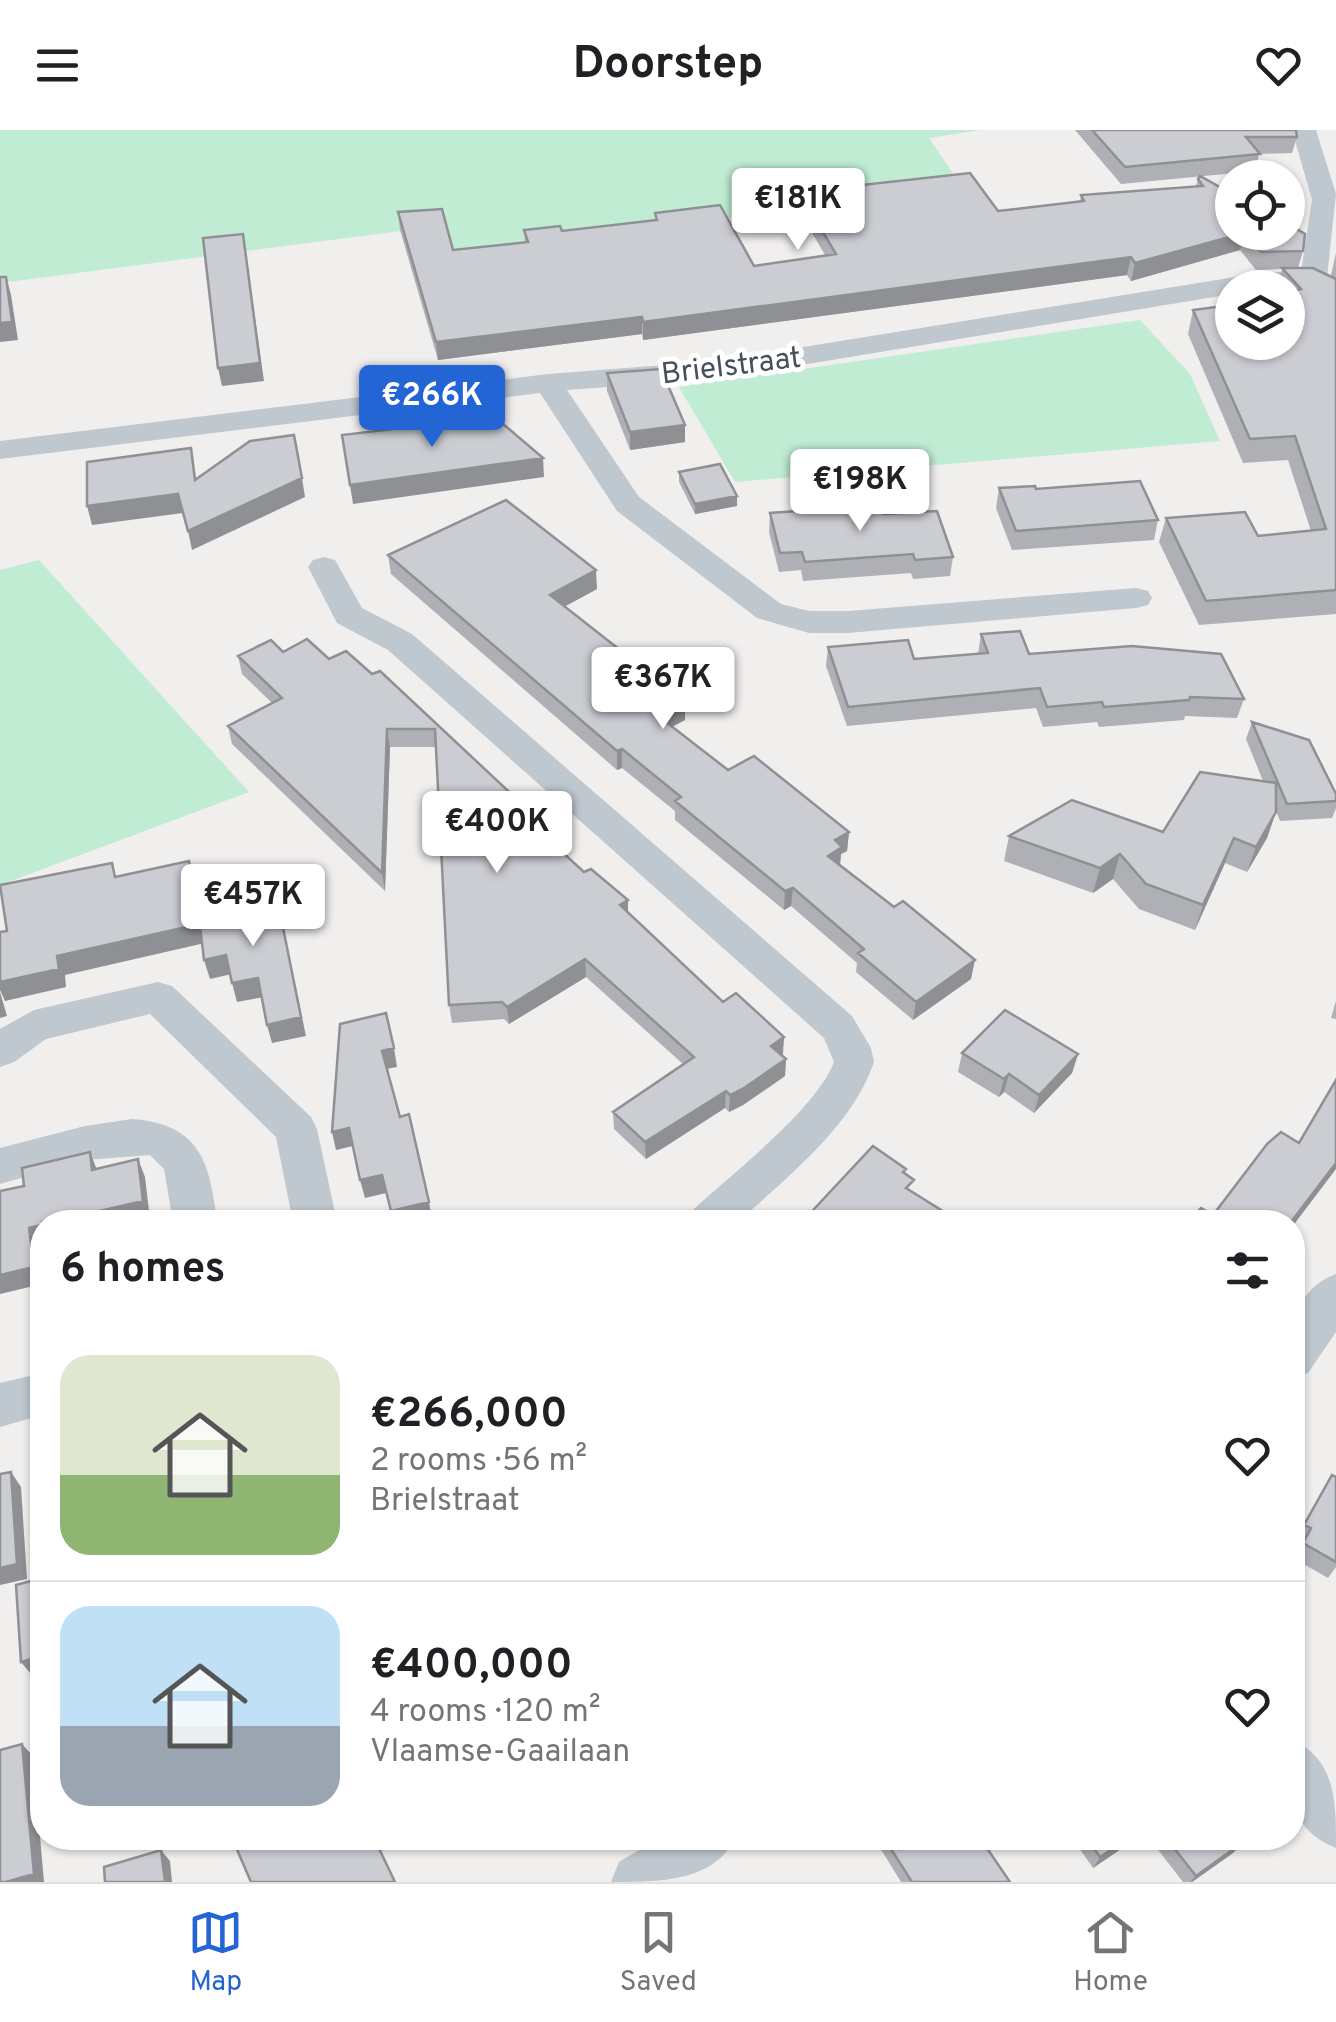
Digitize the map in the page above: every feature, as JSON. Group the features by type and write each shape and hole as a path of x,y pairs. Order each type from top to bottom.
{"street":[{"path":"1304,130 1324,200 1325,287"},
{"name":"Brielstraat","path":"0,450 548,384 718,370 1266,280 1325,287"},
{"path":"548,384 628,504 769,611 809,622 848,622 1136,598"},
{"path":"324,567 349,615 400,642 838,1028 848,1041 854,1062 847,1083 826,1109 721,1210"},
{"path":"0,1051 34,1026 158,996 296,1130 313,1210"},
{"path":"0,1166 108,1140 141,1138 168,1144 188,1172 193,1210"},
{"path":"1305,1339 1336,1294"},
{"path":"0,1404 30,1397"},
{"path":"1305,1782 1336,1820"},
{"path":"639,1882 689,1850"}],"green space":[{"path":"0,130 981,130 929,138 963,188 455,253 447,225 0,283"},
{"path":"1140,320 1190,374 1220,441 735,482 679,387"},
{"path":"39,560 249,792 0,885 0,570"}],"building":[{"path":"1092,130 1296,130 1297,137 1246,137 1260,154 1125,167"},
{"path":"970,173 998,211 1084,201 1081,195 1203,186 1200,176 1215,184 1215,241 1135,263 1131,257 643,322 642,317 436,342 398,212 442,209 453,250 528,242 524,230 560,226 562,231 657,220 655,213 720,205 754,266 836,254 799,192"},
{"path":"243,234 260,363 218,368 203,238"},
{"path":"1259,250 1303,250 1303,251"},
{"path":"1313,268 1336,279 1336,590 1206,601 1166,518 1245,512 1258,536 1326,529 1295,436 1250,439 1215,360 1305,360 1305,270 1284,270"},
{"path":"0,277 6,277 12,322 0,323"},
{"path":"1215,307 1215,360 1193,310"},
{"path":"661,369 685,425 630,432 607,373"},
{"path":"495,417 543,458 350,485 342,435"},
{"path":"294,435 302,478 188,531 178,494 87,506 87,462 191,448 195,480 250,441"},
{"path":"720,464 737,496 695,504 679,472"},
{"path":"1140,481 1158,520 1016,531 999,488 1036,489"},
{"path":"506,500 596,570 550,595 685,701 657,715 728,770 754,756 849,832 835,840 842,847 828,856 894,907 903,901 975,960 916,1002 858,953 864,949 793,888 785,891 675,801 681,797 622,749 617,751 388,555"},
{"path":"881,505 884,514 937,511 953,557 915,560 913,554 805,562 802,552 780,553 770,513"},
{"path":"1020,631 1029,654 1132,646 1221,654 1244,699 1190,697 1104,707 1102,702 1047,707 1040,688 848,707 828,647 908,640 914,659 988,653 981,634"},
{"path":"307,639 329,659 346,651 372,674 380,671 536,817 528,821 584,872 591,869 628,900 620,905 723,1002 736,993 784,1037 771,1046 786,1059 744,1088 730,1095 726,1091 645,1142 613,1112 694,1057 585,959 507,1007 502,1002 449,1005 435,729 387,729 382,873 228,726 282,698 238,656 271,640 283,652"},
{"path":"1252,722 1309,740 1336,801 1287,804"},
{"path":"1200,772 1276,783 1276,812 1256,847 1234,838 1203,905 1146,884 1120,854 1100,868 1009,836 1072,800 1163,832"},
{"path":"189,861 200,924 57,956 59,969 0,982 0,932 7,931 0,885 112,863 115,877"},
{"path":"275,888 301,1017 267,1025 258,978 232,983 226,955 204,960 198,909"},
{"path":"1005,1010 1078,1054 1039,1095 1009,1074 1004,1079 962,1053"},
{"path":"386,1013 394,1048 382,1051 400,1117 409,1114 429,1202 391,1210 382,1175 360,1180 349,1128 332,1132 340,1024"},
{"path":"1336,1080 1336,1163 1300,1210 1217,1210 1267,1144 1281,1132 1299,1143"},
{"path":"873,1146 906,1169 903,1172 914,1180 906,1188 941,1210 813,1210"},
{"path":"90,1152 92,1170 138,1159 143,1201 104,1210 30,1210 30,1268 0,1275 0,1191 24,1186 22,1168"},
{"path":"11,1472 17,1564 0,1568 0,1474"},
{"path":"1332,1475 1336,1477 1336,1562 1305,1544 1311,1528 1305,1523"},
{"path":"30,1581 30,1659 21,1662 16,1585"},
{"path":"22,1744 34,1874 6,1882 0,1882 0,1750"},
{"path":"161,1850 165,1882 105,1882 104,1867"},
{"path":"237,1850 380,1850 395,1882 251,1882"},
{"path":"892,1850 988,1850 1010,1882 912,1882"},
{"path":"1175,1850 1232,1850 1196,1876"}]}
